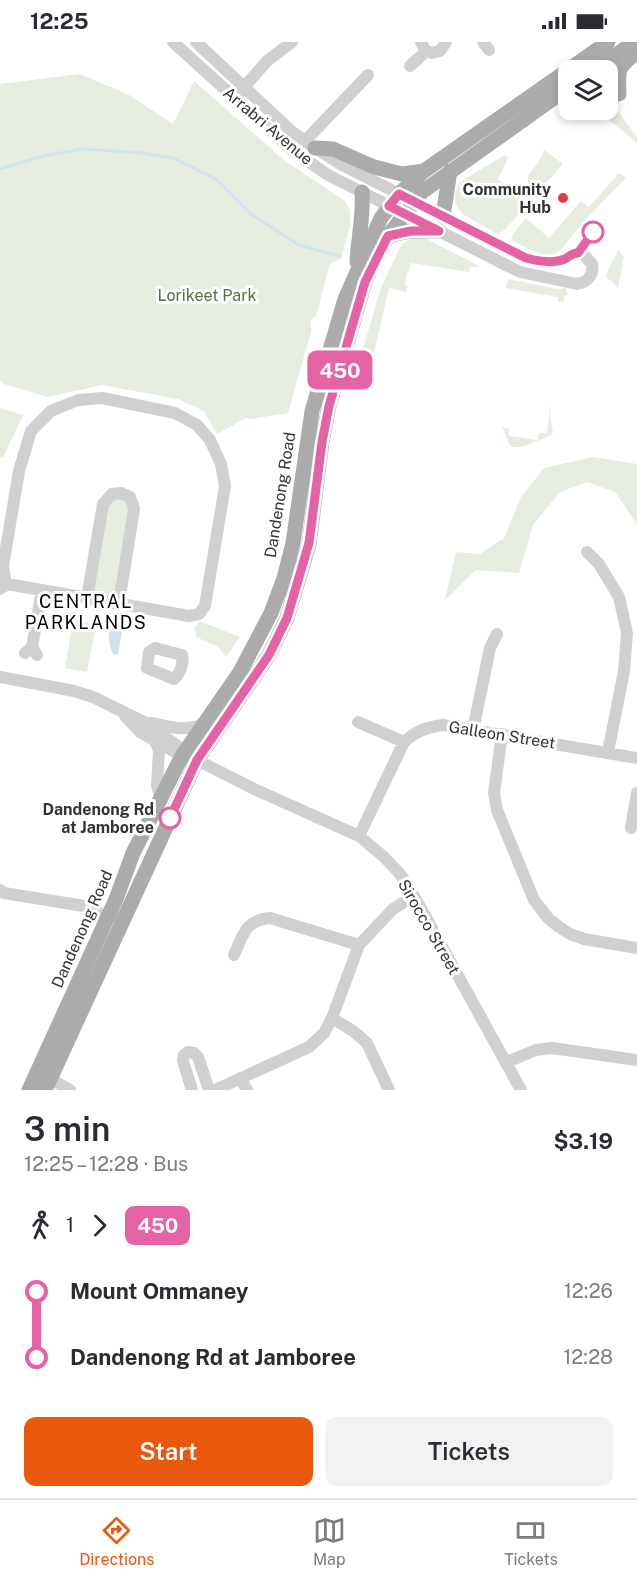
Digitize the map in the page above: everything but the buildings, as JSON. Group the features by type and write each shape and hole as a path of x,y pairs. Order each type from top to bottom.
{"main road":[{"name":"Dandenong Road","path":"29,1090 44,1080 203,724 240,672 264,628 278,595 293,543 312,411 345,299 381,218 399,194 424,171 608,42"},
{"path":"609,60 635,42"},
{"path":"619,94 618,73 622,64 637,52"},
{"name":"Dandenong Road","path":"116,917 116,899 133,853 161,800 188,755 269,655 287,618 309,543 329,406 365,282 388,236 404,213 420,204 422,192 558,95"},
{"path":"310,144 333,150 374,167 402,174 424,171"},
{"path":"388,236 441,223 450,171"},
{"path":"356,271 358,233 363,210 362,192"}],"street":[{"name":"Arrabri Avenue","path":"173,42 292,150 328,175 404,213 441,223"},
{"name":"Arrabri Avenue","path":"195,42 291,131 342,165 420,204 441,223"},
{"path":"234,98 267,61 292,42"},
{"path":"410,66 423,46 436,53 444,49 446,42"},
{"path":"310,144 368,75"},
{"path":"441,223 539,262 565,258 573,253 583,254 590,260 593,269 590,278 577,284 520,272 441,223"},
{"path":"565,258 562,271 568,281"},
{"path":"102,398 176,413 196,425 210,440 221,464 225,486 205,606 199,614 189,616 42,590 3,587 3,566 19,471 30,431 51,411 78,400 102,398"},
{"path":"87,598 103,504 112,494 121,493 130,497 134,508 119,603"},
{"path":"586,552 599,564 619,597 627,633 624,670 608,753"},
{"path":"31,652 42,590"},
{"path":"473,730 490,648 497,634"},
{"path":"0,677 74,691 93,697 144,722 182,729 191,729 203,724"},
{"path":"122,713 140,732 154,741 188,755"},
{"path":"144,722 188,755"},
{"path":"358,722 404,742 359,836"},
{"name":"Galleon Street","path":"404,742 412,734 427,727 443,725 637,758"},
{"path":"502,734 494,793 497,810 534,900 548,918 570,934 584,939 637,948"},
{"path":"154,741 159,750 157,785 161,800"},
{"name":"Sirocco Street","path":"188,755 254,789 359,836 384,857 400,874 414,896 521,1090"},
{"path":"631,828 637,793"},
{"path":"0,890 4,893 84,906 116,917"},
{"path":"215,1090 244,1084 309,1047 324,1033 332,1018 359,945 393,909 414,896"},
{"path":"84,906 107,903 116,899"},
{"path":"234,955 248,925 260,919 270,918 359,945"},
{"path":"332,1018 367,1043 389,1090"},
{"path":"507,1062 537,1050 552,1048 637,1060"},
{"path":"192,1090 183,1061 184,1055 188,1052 198,1057 209,1090"},
{"path":"44,1080 70,1090"}],"green space":[{"name":"Lorikeet Park","path":"80,74 129,95 173,124 194,81 285,161 345,201 350,211 350,227 341,259 330,264 316,316 311,320 311,332 288,413 246,418 217,434 204,411 178,399 102,385 48,397 0,381 0,84"},
{"path":"618,111 637,137 637,143 609,120 618,120"},
{"path":"544,150 563,164 539,191 528,181 528,176"},
{"path":"505,155 508,158 498,179 525,204 516,218 499,235 461,213 456,204 455,192 460,182"},
{"path":"619,173 626,178 581,224 561,250 554,254 539,254 511,240 526,218 549,238 581,201 589,207"},
{"path":"425,238 481,267 471,267 469,272 411,263 407,271 406,292 389,288 365,391 351,389 381,288 400,247 406,241"},
{"path":"618,250 624,256 618,288 610,279 608,280 606,275"},
{"path":"508,279 557,289 565,288 568,295 565,295 563,302 558,301 558,297 506,288"},
{"path":"551,402 550,417 553,433 551,435 525,446 510,446 502,427 509,429 509,436 538,440 539,433 547,433"},
{"path":"0,408 23,415 3,458 0,457"},
{"path":"593,457 637,464 637,524 615,492 587,482 560,492 533,525 519,573 476,570 445,600 456,552 480,554 504,538 521,497 544,468"},
{"path":"113,499 123,499 129,505 116,590 110,596 96,594 93,591 106,506"},
{"path":"73,620 96,624 87,672 65,668"},
{"path":"200,621 240,637 226,657 218,647 196,637 194,628"}],"water":[{"path":"108,616 124,619 118,655 113,654 111,649"}],"waterway":[{"path":"0,169 43,156 83,149 142,153 173,158 216,179 251,214 299,245 340,256"}],"bus line":[{"name":"450","path":"170,818 197,760 269,655 287,618 309,543 329,406 365,282 388,236 411,231 439,231 389,206 399,194 526,258 539,262 565,258 578,253 593,232"}],"place":[{"name":"Community Hub","path":"563,198"},
{"name":"Dandenong Rd at Jamboree","path":"170,818"}],"district":[{"name":"CENTRAL PARKLANDS","path":"86,611"}]}
